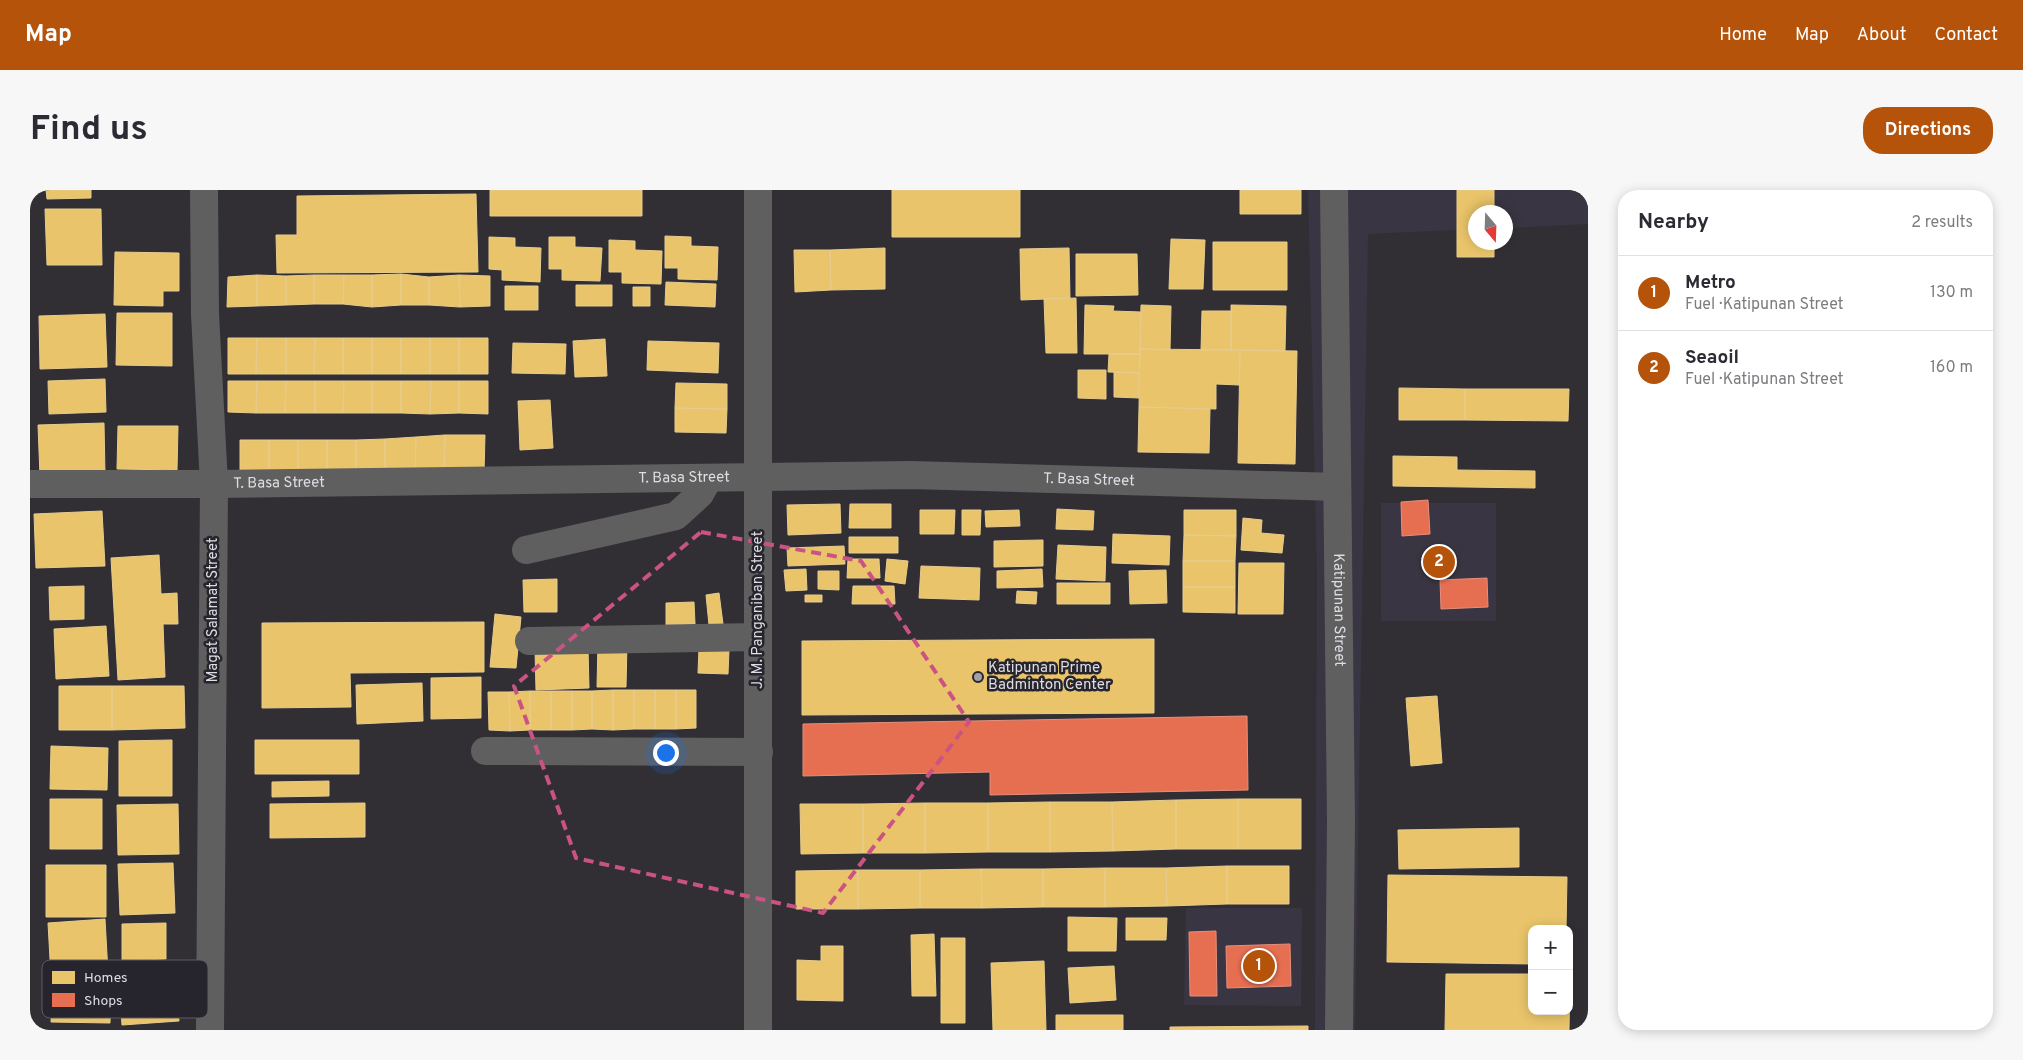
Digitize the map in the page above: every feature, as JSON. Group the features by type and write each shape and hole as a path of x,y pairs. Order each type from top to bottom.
{"street":[{"name":"Magat Salamat Street","path":"204,190 205,314 214,484 210,1030"},
{"name":"J. M. Panganiban Street","path":"758,190 760,477 756,637 759,752 758,1030"},
{"name":"Katipunan Street","path":"1334,190 1341,821 1339,1030"},
{"name":"T. Basa Street","path":"30,484 214,484 911,475 1337,487"},
{"path":"526,550 676,516 700,494 708,478"},
{"path":"529,641 756,637"},
{"path":"484,751 759,752"}],"highlighted area":[{"path":"701,532 861,561 969,722 823,913 576,858 514,686"}],"shaded area":[{"path":"1308,190 1588,190 1588,224 1513,228 1513,205 1468,205 1468,229 1368,234 1355,1030 1315,1030 1317,571"},
{"path":"1381,503 1496,503 1496,621 1381,621"},
{"path":"1186,908 1302,908 1301,1006 1184,1005"}],"building: Homes":[{"path":"46,190 91,190 91,198 47,199"},
{"path":"490,190 642,190 642,216 490,216"},
{"path":"892,190 1020,190 1020,237 892,237"},
{"path":"1240,190 1301,190 1301,214 1240,214"},
{"path":"1457,190 1494,190 1494,205 1468,205 1468,250 1494,250 1494,257 1457,257"},
{"path":"476,194 478,272 277,273 276,235 297,235 297,196"},
{"path":"45,209 101,209 102,265 47,265"},
{"path":"665,236 691,237 691,246 718,247 717,280 678,279 678,268 665,268"},
{"path":"489,237 515,238 515,247 541,248 540,282 502,280 502,270 489,269"},
{"path":"549,237 575,237 575,247 602,248 600,281 562,280 562,269 549,269"},
{"path":"1171,239 1205,240 1203,289 1169,289"},
{"path":"609,240 635,241 635,250 662,251 661,284 622,283 622,272 609,272"},
{"path":"1213,242 1287,242 1287,290 1213,290"},
{"path":"885,248 885,289 831,290 830,250"},
{"path":"1069,248 1070,298 1021,300 1020,249"},
{"path":"794,250 830,250 831,290 795,292"},
{"path":"115,252 179,253 179,291 163,291 163,306 114,305"},
{"path":"1076,254 1137,254 1138,295 1076,296"},
{"path":"401,274 429,277 429,305 401,305"},
{"path":"401,274 401,305 372,307 372,275"},
{"path":"257,275 257,306 227,307 228,277"},
{"path":"257,275 286,276 286,305 257,306"},
{"path":"314,275 314,304 286,305 286,276"},
{"path":"314,275 344,275 343,304 314,304"},
{"path":"344,275 372,275 372,307 343,304"},
{"path":"459,275 460,307 429,305 429,277"},
{"path":"459,275 490,276 490,306 460,307"},
{"path":"666,282 716,284 715,307 665,305"},
{"path":"576,285 612,285 612,306 576,306"},
{"path":"505,286 538,286 538,310 505,310"},
{"path":"633,287 650,287 650,306 633,306"},
{"path":"1076,298 1077,353 1046,353 1044,299"},
{"path":"1085,305 1114,306 1113,311 1141,312 1140,354 1084,354"},
{"path":"1141,305 1171,306 1170,350 1140,349"},
{"path":"1231,305 1286,306 1285,351 1231,350"},
{"path":"1202,311 1231,311 1231,350 1201,350"},
{"path":"117,313 172,313 172,366 116,365"},
{"path":"105,314 107,367 40,369 39,316"},
{"path":"228,338 257,338 256,374 228,374"},
{"path":"257,338 286,338 286,374 256,374"},
{"path":"286,338 315,338 314,374 286,374"},
{"path":"315,338 343,338 343,374 314,374"},
{"path":"343,338 372,338 372,374 343,374"},
{"path":"372,338 401,338 401,374 372,374"},
{"path":"401,338 430,338 430,374 401,374"},
{"path":"430,338 459,338 459,374 430,374"},
{"path":"459,338 488,338 488,374 459,374"},
{"path":"605,339 607,376 575,377 573,341"},
{"path":"648,341 719,343 718,373 647,370"},
{"path":"513,343 566,344 565,374 512,373"},
{"path":"1140,349 1240,350 1239,385 1216,384 1216,409 1139,407"},
{"path":"1240,350 1297,351 1295,464 1238,463"},
{"path":"1109,354 1140,354 1139,373 1108,372"},
{"path":"1078,370 1106,370 1106,399 1078,398"},
{"path":"1114,372 1139,373 1139,398 1114,397"},
{"path":"105,379 106,412 49,414 48,381"},
{"path":"228,381 257,381 256,413 228,412"},
{"path":"257,381 286,381 285,413 256,413"},
{"path":"286,381 315,381 315,413 285,413"},
{"path":"315,381 344,381 343,413 315,413"},
{"path":"344,381 372,381 372,413 343,413"},
{"path":"372,381 401,381 401,413 372,413"},
{"path":"401,381 431,381 430,414 401,413"},
{"path":"431,381 459,381 459,413 430,414"},
{"path":"459,381 488,381 488,414 459,413"},
{"path":"676,383 727,384 727,409 675,408"},
{"path":"1399,388 1465,389 1465,420 1399,420"},
{"path":"1465,389 1569,389 1568,421 1465,420"},
{"path":"550,400 553,448 520,450 518,401"},
{"path":"1139,407 1210,409 1209,453 1138,452"},
{"path":"675,408 727,409 726,433 675,432"},
{"path":"104,423 105,474 40,476 38,425"},
{"path":"118,426 178,426 177,470 117,469"},
{"path":"445,435 444,474 415,478 416,437"},
{"path":"445,435 485,435 484,473 444,474"},
{"path":"416,437 415,478 385,476 385,439"},
{"path":"385,439 385,476 356,476 356,440"},
{"path":"240,440 269,440 269,476 240,476"},
{"path":"269,440 298,440 298,476 269,476"},
{"path":"298,440 327,440 327,477 298,476"},
{"path":"327,440 356,440 356,476 327,477"},
{"path":"1393,456 1457,457 1457,470 1535,471 1535,488 1393,486"},
{"path":"840,504 841,533 788,535 787,505"},
{"path":"850,504 891,504 891,528 849,528"},
{"path":"1057,509 1094,511 1093,530 1056,529"},
{"path":"920,510 955,510 954,534 920,534"},
{"path":"962,510 981,510 980,535 962,535"},
{"path":"1019,510 1020,526 986,527 985,511"},
{"path":"1184,510 1236,510 1236,536 1184,535"},
{"path":"102,511 105,566 36,568 34,514"},
{"path":"1243,518 1262,520 1261,533 1284,535 1282,553 1241,550"},
{"path":"1113,534 1170,536 1169,565 1112,563"},
{"path":"1184,535 1236,536 1235,561 1183,561"},
{"path":"849,537 898,537 898,553 849,553"},
{"path":"1043,540 1043,566 994,567 994,541"},
{"path":"1058,545 1106,547 1105,581 1056,579"},
{"path":"844,546 845,564 788,566 787,548"},
{"path":"159,555 161,594 177,593 178,624 163,624 165,677 118,680 111,558"},
{"path":"848,559 879,559 880,578 847,578"},
{"path":"887,559 908,561 905,584 885,581"},
{"path":"1183,561 1235,561 1235,587 1183,587"},
{"path":"1239,563 1284,563 1283,614 1238,614"},
{"path":"921,566 980,568 979,600 919,598"},
{"path":"806,569 807,590 786,591 784,570"},
{"path":"1042,569 1043,587 997,588 997,571"},
{"path":"1166,570 1167,603 1130,604 1129,571"},
{"path":"818,571 839,571 839,590 818,589"},
{"path":"557,579 557,612 524,612 523,580"},
{"path":"1057,583 1110,583 1110,604 1057,604"},
{"path":"84,586 84,619 50,620 49,587"},
{"path":"853,586 894,586 895,604 852,604"},
{"path":"1183,587 1235,587 1235,613 1183,612"},
{"path":"1017,591 1037,592 1036,604 1016,603"},
{"path":"719,593 723,624 709,625 706,595"},
{"path":"805,595 822,595 822,602 805,602"},
{"path":"694,602 695,624 666,625 666,603"},
{"path":"495,614 521,617 516,668 490,667"},
{"path":"484,622 484,672 350,673 351,707 262,708 262,623"},
{"path":"106,626 109,676 56,679 54,629"},
{"name":"Katipunan Prime Badminton Center","path":"1154,639 1154,713 802,715 802,641"},
{"path":"598,642 627,643 626,687 597,687"},
{"path":"588,648 589,688 536,690 535,650"},
{"path":"699,648 729,650 728,674 698,673"},
{"path":"481,677 481,718 431,719 431,678"},
{"path":"422,683 423,721 357,724 356,685"},
{"path":"59,686 112,686 112,730 59,730"},
{"path":"112,686 184,686 185,728 112,730"},
{"path":"613,690 613,730 592,729 592,691"},
{"path":"613,690 634,690 634,729 613,730"},
{"path":"634,690 655,690 655,729 634,729"},
{"path":"655,690 676,690 676,729 655,729"},
{"path":"676,690 696,690 696,728 676,729"},
{"path":"530,691 530,730 510,731 509,692"},
{"path":"530,691 551,691 551,730 530,730"},
{"path":"551,691 572,691 572,730 551,730"},
{"path":"572,691 592,691 592,729 572,730"},
{"path":"488,692 509,692 510,731 489,730"},
{"path":"1437,696 1442,763 1411,766 1406,698"},
{"path":"172,740 172,796 119,796 119,741"},
{"path":"255,740 359,740 359,774 255,774"},
{"path":"51,746 108,748 107,790 50,789"},
{"path":"329,781 329,796 272,797 272,782"},
{"path":"50,799 102,799 102,849 50,849"},
{"path":"1238,799 1238,849 1176,849 1176,800"},
{"path":"1238,799 1301,799 1301,849 1238,849"},
{"path":"1176,800 1176,849 1113,851 1112,802"},
{"path":"1050,802 1050,852 988,852 988,803"},
{"path":"1050,802 1112,802 1113,851 1050,852"},
{"path":"365,803 365,837 270,838 270,804"},
{"path":"925,803 925,853 863,853 863,804"},
{"path":"925,803 988,803 988,852 925,853"},
{"path":"178,804 179,854 118,855 117,805"},
{"path":"800,804 863,804 863,853 801,854"},
{"path":"1519,828 1519,867 1399,869 1398,830"},
{"path":"173,863 175,913 120,915 118,864"},
{"path":"46,865 106,865 106,917 46,917"},
{"path":"1227,866 1289,866 1289,904 1227,904"},
{"path":"1227,866 1227,904 1167,906 1166,868"},
{"path":"1105,868 1105,907 1043,907 1043,869"},
{"path":"1105,868 1166,868 1167,906 1105,907"},
{"path":"981,869 1043,869 1043,907 982,908"},
{"path":"981,869 982,908 920,908 920,870"},
{"path":"858,870 858,909 796,909 796,871"},
{"path":"858,870 920,870 920,908 858,909"},
{"path":"1388,875 1567,877 1566,925 1528,925 1528,964 1387,962"},
{"path":"1068,917 1117,918 1116,951 1068,951"},
{"path":"1126,918 1167,918 1166,940 1126,940"},
{"path":"105,919 107,960 50,960 48,923"},
{"path":"166,923 166,959 122,960 122,924"},
{"path":"934,934 936,996 912,996 911,935"},
{"path":"941,938 965,938 965,1023 941,1023"},
{"path":"821,946 843,946 843,1001 797,1000 797,960 821,961"},
{"path":"1044,961 1046,1030 993,1030 991,963"},
{"path":"1114,966 1116,1000 1070,1003 1068,968"},
{"path":"1446,974 1528,974 1528,1015 1569,1015 1569,1030 1445,1030"},
{"path":"1056,1015 1123,1015 1123,1030 1056,1030"},
{"path":"51,1018 110,1018 110,1023 51,1022"},
{"path":"122,1018 179,1018 179,1021 122,1025"},
{"path":"1308,1026 1308,1030 1170,1030 1170,1027"}],"building: Shops":[{"path":"1428,500 1430,534 1402,536 1401,502"},
{"path":"1487,578 1488,607 1441,609 1440,580"},
{"path":"1247,716 1248,790 990,795 990,772 803,776 803,724"},
{"path":"1216,931 1217,996 1190,996 1189,932"},
{"path":"1290,944 1291,986 1227,988 1226,946"}],"place":[{"name":"Seaoil","path":"1439,562"},
{"name":"Katipunan Prime Badminton Center","path":"978,677"},
{"name":"Metro","path":"1259,966"}]}
